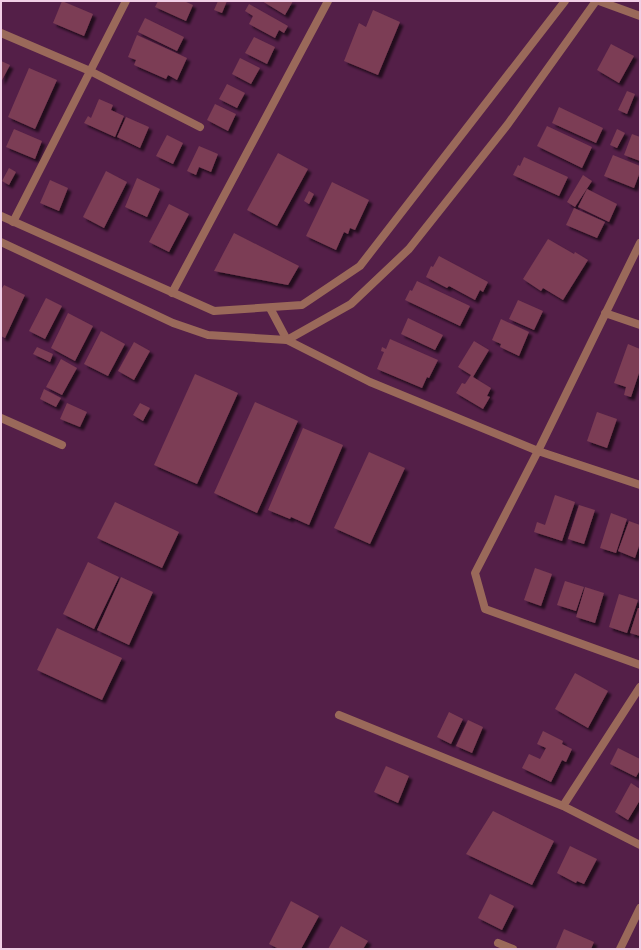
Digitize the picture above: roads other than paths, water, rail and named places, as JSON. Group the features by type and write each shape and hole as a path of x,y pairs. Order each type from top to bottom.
{"street":[{"path":"13,222 126,1"},
{"path":"172,293 328,1"},
{"path":"1,216 214,311 302,305 360,266 564,1"},
{"path":"287,340 351,304 409,249 508,124 596,1"},
{"path":"599,1 640,16"},
{"path":"1,33 90,71 200,127"},
{"path":"1,242 173,323 208,335 287,340 370,382 538,451 640,485"},
{"path":"640,243 538,451 475,573 485,609 640,665"},
{"path":"270,308 287,340"},
{"path":"605,313 640,325"},
{"path":"1,418 62,445"},
{"path":"563,806 640,687"},
{"path":"339,715 563,806 640,845"},
{"path":"620,949 640,908"},
{"path":"498,943 513,949"}]}
